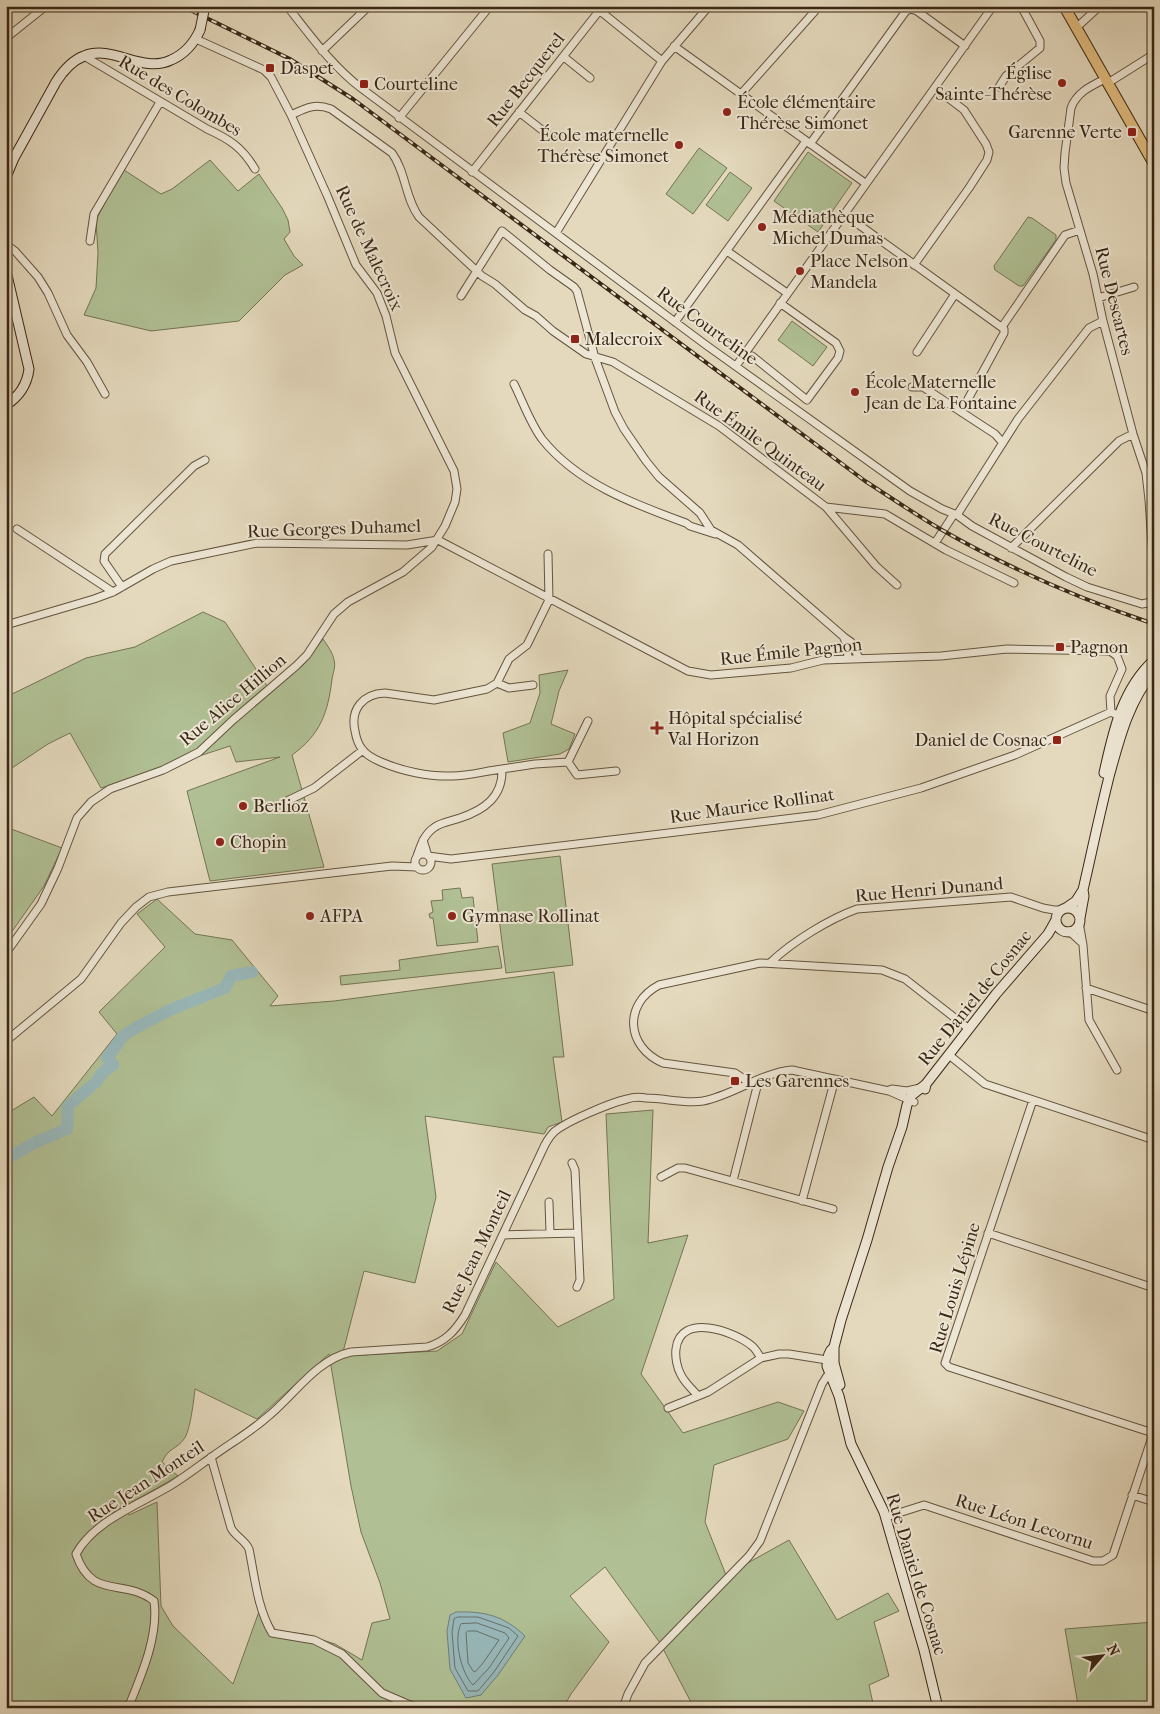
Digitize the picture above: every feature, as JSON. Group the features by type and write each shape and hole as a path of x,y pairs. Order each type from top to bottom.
{"main road":[{"path":"1064,6 1154,164"}],"street":[{"path":"6,38 46,6"},
{"path":"6,177 14,158 68,66 84,56 104,53 136,62 156,64 180,56 196,39 205,6"},
{"name":"Rue Courteline","path":"287,6 322,51 346,77 675,322 910,491 942,510 956,514 972,526 1011,548 1087,587 1142,604 1152,599"},
{"path":"322,51 369,6"},
{"path":"399,118 490,6"},
{"path":"556,233 662,61 709,6"},
{"path":"736,366 865,183 935,88 961,43 993,6"},
{"path":"999,87 1006,76 1040,48 1040,41 1021,6"},
{"path":"1076,28 1100,6"},
{"path":"598,8 662,61"},
{"name":"Rue Becquerel","path":"472,172 564,57 598,8"},
{"path":"675,322 906,11 911,9 917,11 961,43"},
{"path":"741,94 816,11"},
{"name":"Rue de Malecroix","path":"196,39 264,70 271,77 328,195 356,265 377,293 386,316 395,353 454,472 457,489 455,502 438,540"},
{"path":"674,46 865,183"},
{"name":"Rue Descartes","path":"1154,54 1079,95 1071,108 1064,168 1066,183 1133,434 1146,473 1154,576"},
{"name":"Rue des Colombes","path":"84,56 206,129 228,138 249,158 255,169"},
{"path":"564,57 590,78"},
{"path":"914,265 987,160 989,152 986,144 964,110 935,88"},
{"path":"90,241 94,214 160,102"},
{"name":"Rue Émile Quinteau","path":"291,115 320,105 331,109 392,153 398,161 412,208 419,217 476,271 572,345 595,358 613,362 706,417 826,507 876,566 897,586"},
{"path":"520,112 551,137"},
{"path":"844,214 1003,328"},
{"path":"961,412 1004,333 1003,328 1065,235 1080,230"},
{"path":"460,296 502,231 574,287 579,298 595,358 615,412 634,446 659,477 696,510 711,530 738,546 851,642 859,658"},
{"path":"6,248 11,248 21,257 43,285 67,335 87,362 105,394"},
{"path":"725,253 787,293"},
{"path":"6,271 29,369 23,389 6,404"},
{"path":"1098,298 1134,287"},
{"path":"917,352 955,294"},
{"path":"752,356 807,400 838,358 840,351 836,343 780,303"},
{"path":"935,543 1018,418 1089,328 1103,321"},
{"path":"514,384 542,438 571,467 602,488 646,509 717,534"},
{"path":"912,386 923,387 996,434 1003,443"},
{"path":"1011,548 1119,441 1133,434"},
{"path":"122,587 104,561 105,554 194,466 206,460"},
{"path":"826,507 885,514 935,543 1014,583"},
{"path":"686,523 697,521 696,510"},
{"path":"16,529 112,592"},
{"name":"Rue Georges Duhamel","path":"6,625 94,599 112,592 171,561 257,543 407,545 438,540"},
{"name":"Rue Émile Pagnon","path":"438,540 688,672 711,675 743,673 791,668 823,660 940,656 1007,649 1110,651 1117,656 1122,669 1110,696 1115,714"},
{"name":"Rue Alice Hillion","path":"6,953 41,904 58,868 77,818 92,802 110,789 163,770 199,752 296,666 307,654 334,614 348,602 403,572 438,540"},
{"path":"548,554 549,600 527,645 509,659 496,683 487,689 434,700 385,693 371,695 361,701 354,712 354,725 357,740 363,750 381,762 402,769 440,776 502,770 535,764 568,762"},
{"path":"844,637 848,658"},
{"path":"1101,808 1104,777 1115,714 1140,675 1152,665"},
{"path":"1083,945 1074,934 1058,926 1056,919 1059,912 1076,901 1083,890 1101,808 1121,733 1130,709 1152,665"},
{"path":"496,683 509,688 532,685"},
{"name":"Rue Maurice Rollinat","path":"430,867 451,859 818,815 921,788 1130,709"},
{"path":"1109,779 1108,769 1120,724 1115,714"},
{"path":"568,762 588,721"},
{"path":"288,801 314,788 363,750"},
{"path":"568,762 577,775 616,771"},
{"path":"417,867 415,863 420,846 434,828 470,814 488,802 501,785 502,770"},
{"path":"6,1042 82,979 128,914 150,898 177,890 398,866 417,867 424,870 430,867 431,862 424,840"},
{"path":"398,866 401,863 417,858 421,854 428,856"},
{"name":"Rue Maurice Rollinat","path":"428,856 451,859"},
{"path":"1083,890 1080,931 1083,945 1089,1020 1117,1070"},
{"name":"Rue Henri Dunand","path":"771,962 784,949 857,909 1011,897 1043,908 1064,909"},
{"name":"Rue Henri Dunand","path":"1043,908 1056,919"},
{"path":"1064,909 1074,909 1080,920"},
{"name":"Rue Daniel de Cosnac","path":"938,1708 924,1650 886,1517 852,1444 839,1396 840,1388 831,1366 841,1320 902,1127 902,1121 912,1101 925,1090 923,1086 1048,934 1056,919"},
{"path":"1067,931 1075,929 1080,920"},
{"name":"Rue Daniel de Cosnac","path":"1048,934 1067,931"},
{"path":"750,1083 735,1073 663,1063 652,1058 640,1045 636,1036 634,1018 635,1011 648,991 659,985 760,962 882,970 905,979 969,1029"},
{"path":"1086,988 1154,1011"},
{"path":"948,1056 985,1084 1154,1140"},
{"name":"Rue Jean Monteil","path":"128,1708 140,1679 154,1629 156,1614 154,1601 145,1594 94,1582 84,1574 76,1554 82,1543 106,1523 172,1485 265,1419 310,1375 335,1357 352,1352 427,1347 438,1344 447,1337 457,1328 465,1315 542,1151 553,1134 560,1128 610,1104 629,1098 702,1101 735,1090 759,1079 792,1070 889,1091 912,1101"},
{"path":"733,1181 759,1079"},
{"path":"802,1201 835,1079"},
{"name":"Rue Jean Monteil","path":"889,1091 892,1089 908,1091 923,1086"},
{"name":"Rue Louis Lépine","path":"1032,1100 945,1363 949,1367 1153,1432"},
{"path":"572,1163 575,1170 580,1280 577,1287"},
{"path":"661,1177 678,1168 685,1168 833,1209"},
{"path":"549,1202 550,1233"},
{"path":"503,1235 577,1233"},
{"path":"988,1233 1154,1288"},
{"path":"698,1396 681,1376 677,1365 677,1342 684,1332 692,1328 712,1329 737,1336 753,1347 761,1358"},
{"path":"623,1708 628,1694 645,1663 750,1556 760,1541 822,1384 831,1366 812,1358 789,1354 761,1358 708,1392 668,1408"},
{"name":"Rue Léon Lecornu","path":"886,1517 924,1504 1093,1561 1104,1561 1113,1555 1153,1432"},
{"path":"211,1457 231,1528 235,1535 246,1542 249,1549 263,1618 272,1633 314,1640 342,1654 382,1693 417,1708"},
{"path":"1132,1495 1154,1502"}],"green space":[{"path":"699,148 727,168 693,214 666,194"},
{"path":"808,152 852,183 818,232 774,201"},
{"path":"210,160 238,191 259,174 288,220 290,232 284,239 294,256 303,265 285,275 239,321 151,331 84,315 96,288 98,253 96,220 119,175 124,170 161,194 172,189"},
{"path":"730,172 752,188 728,221 706,205"},
{"path":"1028,217 1056,235 1056,240 1023,286 1019,286 995,270 994,266"},
{"path":"792,321 827,347 813,366 778,340"},
{"path":"203,612 225,622 271,692 304,664 323,639 331,652 335,667 325,713 310,739 292,755 324,867 210,881 187,791 280,757 236,762 230,746 101,788 70,733 48,744 6,772 6,697 86,658 135,647"},
{"path":"568,670 559,691 551,724 575,734 569,749 560,754 508,762 503,733 530,723 540,693 539,675"},
{"path":"6,827 62,848 44,886 6,940"},
{"path":"560,856 573,965 506,973 492,864"},
{"name":"Gymnase Rollinat","path":"460,888 462,898 473,897 478,942 437,946 433,918 430,918 429,914 433,912 431,901 443,900 442,890"},
{"path":"157,899 195,934 232,940 278,996 270,1006 334,1001 554,972 564,1057 553,1057 562,1122 548,1127 544,1134 425,1116 436,1197 415,1283 364,1271 342,1356 437,1351 462,1334 496,1262 558,1327 614,1299 606,1114 653,1110 648,1243 688,1235 641,1374 683,1433 778,1402 804,1411 788,1439 714,1465 705,1522 726,1575 789,1540 837,1620 888,1593 899,1611 874,1622 889,1676 869,1685 874,1708 694,1708 660,1643 605,1567 570,1596 609,1642 563,1708 6,1708 6,1114 34,1097 52,1116 117,1034 99,1012 165,947 137,914","holes":["329,1354 351,1486 361,1532 380,1583 390,1619 372,1623 362,1660 335,1644 304,1634 276,1631 261,1606 233,1684 173,1626 161,1606 157,1502 129,1515 124,1507 178,1476 162,1462 167,1454 181,1443 186,1435 195,1389 257,1419"]},
{"path":"498,946 502,968 341,985 340,976 400,970 399,960"},
{"path":"1154,1622 1154,1708 1037,1708 1078,1705 1065,1629"}],"water":[{"path":"456,1612 485,1614 502,1619 525,1636 498,1675 481,1695 466,1698 450,1669 447,1631 450,1615"}],"waterway":[{"path":"6,1159 34,1143 67,1129 68,1106 96,1082 103,1072 113,1065 107,1058 123,1036 170,1010 225,988 231,976 252,972"}],"railway":[{"path":"182,6 290,59 353,99 865,481 913,512 993,558 1072,594 1154,624"}],"place":[{"name":"Daspet","path":"270,68"},
{"name":"Église Sainte-Thérèse","path":"1062,83"},
{"name":"Courteline","path":"364,84"},
{"name":"École élémentaire Thérèse Simonet","path":"727,112"},
{"name":"Garenne Verte","path":"1132,132"},
{"name":"École maternelle Thérèse Simonet","path":"679,145"},
{"name":"Médiathèque Michel Dumas","path":"762,227"},
{"name":"Place Nelson Mandela","path":"800,271"},
{"name":"Malecroix","path":"575,339"},
{"name":"École Maternelle Jean de La Fontaine","path":"855,392"},
{"name":"Pagnon","path":"1060,647"},
{"name":"Hôpital spécialisé Val Horizon","path":"657,728"},
{"name":"Daniel de Cosnac","path":"1057,740"},
{"name":"Berlioz","path":"243,806"},
{"name":"Chopin","path":"220,842"},
{"name":"AFPA","path":"310,916"},
{"name":"Gymnase Rollinat","path":"452,916"},
{"name":"Les Garennes","path":"735,1081"}]}
